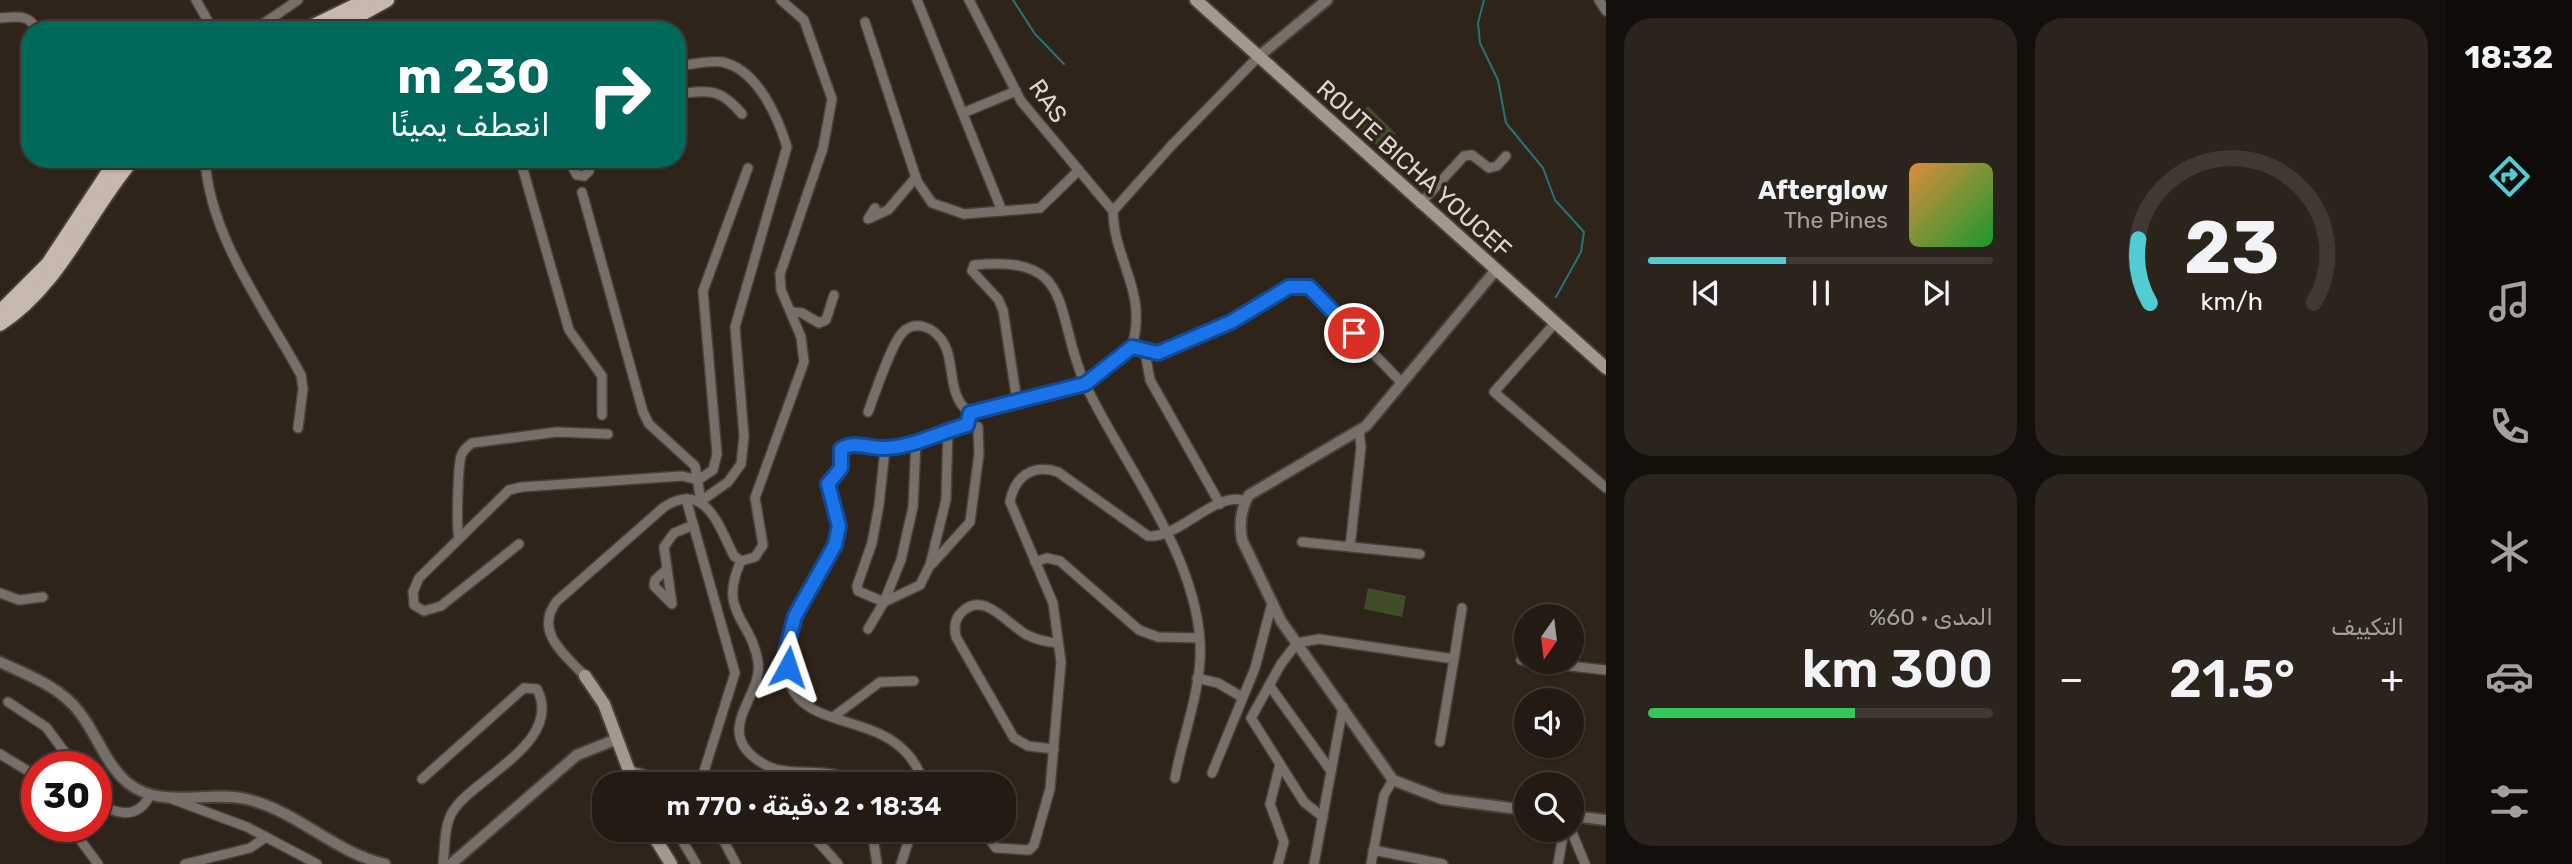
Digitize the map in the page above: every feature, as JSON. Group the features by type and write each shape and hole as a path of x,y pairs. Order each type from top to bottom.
{"main road":[{"path":"324,21 367,0"},
{"path":"349,21 387,0"},
{"name":"ROUTE BICHA YOUCEF","path":"1196,0 1420,204 1606,368"},
{"path":"0,312 48,264 111,168"},
{"path":"0,324 15,314 61,265 126,168"},
{"path":"585,676 602,699 614,738 631,772"},
{"path":"657,842 671,864"}],"street":[{"path":"196,0 208,21"},
{"path":"267,21 298,0"},
{"path":"781,0 804,20 832,99 823,148 779,274 781,290 792,312 804,349 801,374 755,498 763,545 755,557 741,561 735,573 732,599 756,653 759,667 756,682 741,715 743,741 755,757 773,768 813,772"},
{"path":"917,0 1002,211"},
{"name":"RAS","path":"969,0 1016,91 1077,171 1113,211"},
{"path":"868,412 903,332 915,326 929,328 942,340 956,394 963,408 970,413 1085,384 1132,347 1137,313 1133,282 1115,237 1113,211 1171,146 1258,57 1327,0"},
{"path":"1599,0 1606,11"},
{"path":"0,19 23,17 32,21"},
{"path":"864,22 916,177 932,203 964,214 1040,208 1077,171"},
{"path":"585,676 550,635 548,621 552,607 664,507 686,499 701,501 728,482 741,464 744,436 735,327 787,147 780,121 752,81 738,68 720,62 686,65"},
{"path":"963,113 1016,91"},
{"path":"686,93 716,92 726,95 742,114"},
{"path":"1420,204 1464,156 1472,155 1489,168 1497,166 1506,156"},
{"path":"206,168 214,210 254,292 301,374 303,389 298,428"},
{"path":"523,168 569,330 602,376 602,415"},
{"path":"573,168 577,175 584,176 589,172 589,168"},
{"path":"519,544 441,606 426,611 418,609 412,599 415,584 509,490 522,486 682,476 698,480 713,470 717,459 703,291 748,168"},
{"path":"875,208 868,219 888,211 916,177"},
{"path":"582,192 643,412 649,424 695,466 701,501 709,509 734,556 741,561"},
{"path":"1017,401 1003,310 998,299 972,271 974,265 1007,261 1031,267 1045,275 1054,286 1072,355 1085,384 1185,575 1199,638 1197,678 1175,778"},
{"path":"1495,271 1370,422 1262,485 1246,501 1240,520 1242,540 1272,603 1393,780 1442,799 1514,808"},
{"path":"1132,347 1158,353 1231,322 1289,287 1300,285 1309,287 1402,383"},
{"path":"792,312 802,313 819,323 826,320 834,295"},
{"path":"1556,322 1494,392 1606,488"},
{"path":"1145,352 1150,380 1220,504"},
{"path":"967,425 970,413"},
{"path":"918,772 912,759 897,741 801,704 789,683 786,650 795,616 835,545 839,526 828,484 841,468 841,449 853,445 884,449 916,442 967,425 978,427 979,454 970,522 930,565"},
{"path":"884,449 880,505 872,544 857,586 858,591 884,602 920,585 930,565 946,499 948,430"},
{"path":"1350,547 1361,447 1359,430"},
{"path":"459,538 456,518 460,496 460,462 463,451 472,443 557,432 608,434"},
{"path":"868,629 884,602 901,560 913,507 916,442"},
{"path":"991,842 996,848 1024,852 1031,849 1050,789 1061,662 1054,603 1010,502 1019,479 1031,470 1046,468 1058,472 1143,534 1154,537 1165,534 1220,504 1234,499 1246,501"},
{"path":"686,499 691,526 735,673 704,772"},
{"path":"667,569 666,540 674,533 691,526"},
{"path":"1302,542 1420,554"},
{"path":"1035,562 1047,558 1059,561 1139,630 1158,636 1199,638"},
{"path":"0,593 19,600 43,597"},
{"path":"1212,773 1255,668 1272,603"},
{"path":"1054,749 1028,746 1014,738 956,637 955,626 959,615 967,608 983,605 1023,633 1058,643"},
{"path":"1440,742 1462,608"},
{"path":"1323,817 1304,802 1251,718 1297,643 1319,639 1454,659"},
{"path":"0,662 65,696 80,713 119,775 150,795 166,798 247,827 317,864"},
{"path":"1584,668 1606,670"},
{"path":"1197,678 1218,683 1242,697"},
{"path":"833,717 880,682 914,681"},
{"path":"1269,685 1331,771"},
{"path":"422,779 524,688 532,687 538,692 541,703 539,721 530,741 453,810 443,864"},
{"path":"8,702 46,727 64,751"},
{"path":"1314,864 1343,707"},
{"path":"451,864 463,857 577,750 614,738"},
{"path":"0,754 21,767"},
{"path":"1278,864 1284,842 1270,804 1280,764"},
{"path":"1371,864 1384,795 1393,780"},
{"path":"112,810 117,813 139,810 150,795"},
{"path":"166,798 222,796 257,802 362,857 385,864"},
{"path":"1584,817 1606,820"},
{"path":"185,864 250,848 266,837"},
{"path":"82,842 98,864"},
{"path":"683,842 696,864"},
{"path":"724,842 736,864"},
{"path":"818,842 838,864"},
{"path":"874,842 877,864"},
{"path":"901,864 908,842"},
{"path":"1559,864 1562,842"},
{"path":"1577,842 1585,864"},
{"path":"1373,850 1444,864"}],"green space":[{"path":"1368,106 1396,134 1381,150 1353,122"},
{"path":"1368,588 1406,596 1402,617 1364,609"}],"waterway":[{"path":"1013,0 1035,34 1064,64"},
{"path":"1484,0 1478,23 1480,43 1498,80 1506,123 1543,168 1555,200 1584,232 1581,252 1556,297"}],"route":[{"path":"788,667 786,650 795,616 835,545 839,526 828,484 841,468 841,449 853,445 884,449 916,442 967,425 970,413 1085,384 1132,347 1158,353 1231,322 1289,287 1309,287 1354,333"}]}
